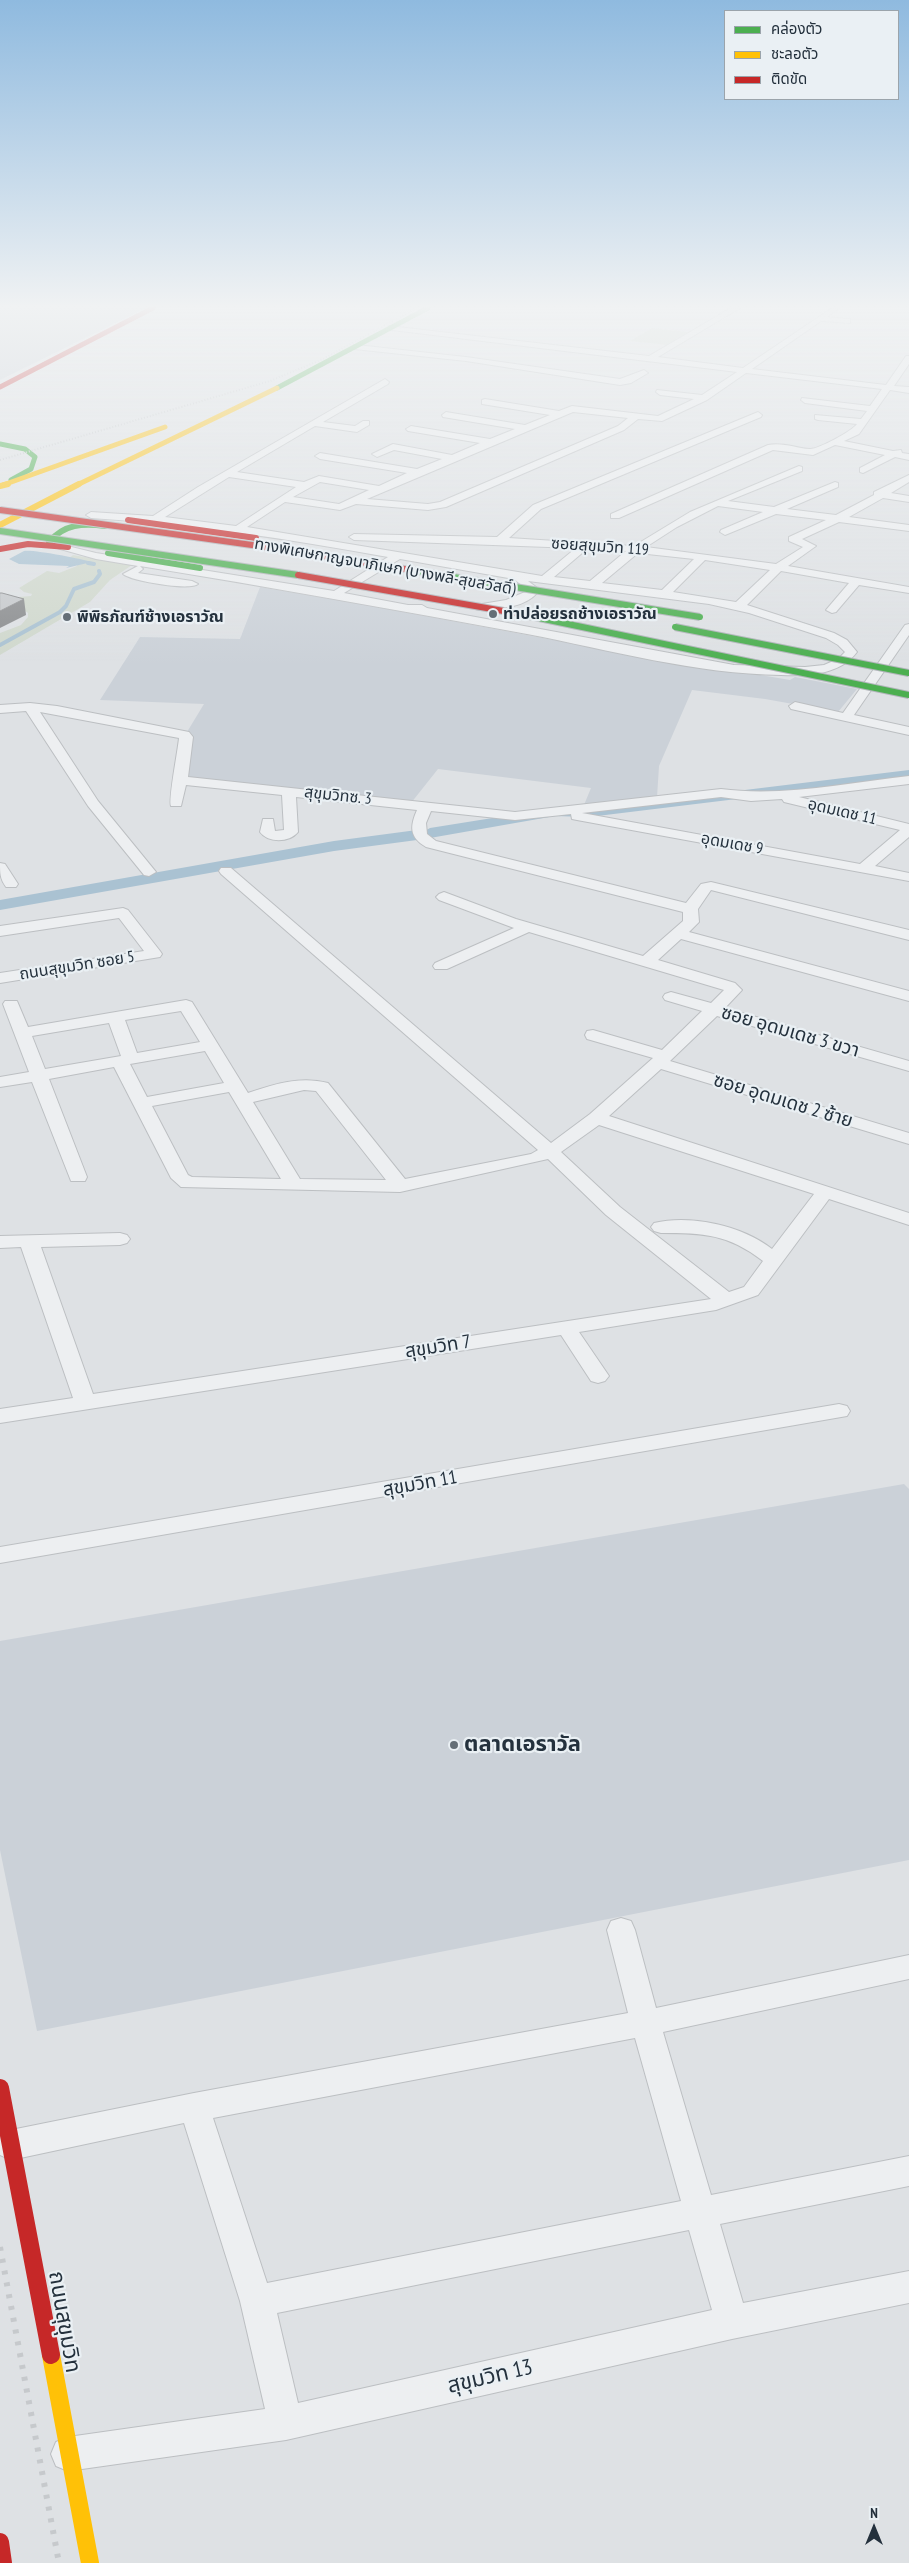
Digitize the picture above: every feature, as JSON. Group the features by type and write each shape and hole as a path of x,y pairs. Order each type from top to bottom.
{"main road":[{"path":"0,484 37,475 124,438 169,428"},
{"path":"0,515 94,465 176,428"},
{"path":"0,525 118,464 197,428"},
{"path":"0,540 204,428"},
{"path":"0,497 170,430"},
{"path":"0,444 25,449 35,457 35,462 28,472 0,484"},
{"path":"0,533 118,470 173,445"},
{"path":"80,509 91,515 256,538 444,568 714,620"},
{"path":"0,510 288,550 630,604"},
{"name":"ทางพิเศษกาญจนาภิเษก (บางพลี-สุขสวัสดิ์)","path":"0,515 338,563 630,618"},
{"path":"51,545 50,540 60,530 86,523 381,566"},
{"name":"ทางพิเศษกาญจนาภิเษก (บางพลี-สุขสวัสดิ์)","path":"0,525 236,556 501,604 909,687"},
{"path":"0,533 367,586 610,632 739,661 909,695"},
{"path":"0,549 28,544 51,545 442,608 670,652 739,661"},
{"path":"659,624 909,673"},
{"path":"804,640 909,663"},
{"name":"ถนนสุขุมวิท","path":"0,2088 90,2563"},
{"path":"0,2542 4,2563"}],"street":[{"path":"157,518 200,489 310,428"},
{"path":"346,428 360,428"},
{"path":"282,499 338,507 525,428"},
{"path":"355,501 428,507 442,505 622,428"},
{"path":"491,553 537,507 728,428"},
{"path":"615,516 771,447 813,452 856,432 860,428"},
{"path":"411,429 490,442"},
{"path":"562,441 581,444"},
{"path":"834,442 909,457"},
{"path":"863,470 909,446"},
{"path":"377,454 395,447 456,458"},
{"path":"320,456 418,472"},
{"path":"594,584 636,549 688,517 799,469"},
{"path":"228,474 305,485"},
{"path":"739,606 778,568 811,546 793,539 848,514 878,494 909,478"},
{"path":"239,528 282,499 319,479 381,489"},
{"path":"295,501 331,484"},
{"path":"725,532 835,486"},
{"path":"200,489 225,489"},
{"path":"878,494 909,499"},
{"path":"718,503 909,528"},
{"path":"874,522 888,514"},
{"path":"51,545 96,556 328,593 736,669 769,672 806,670 840,664 849,656 850,652 848,645 836,638 739,606 665,593 513,575 239,528 157,518 91,515"},
{"name":"ซอยสุขุมวิท 119","path":"289,536 491,553 512,541 636,549 778,568 909,590"},
{"path":"545,579 584,546"},
{"path":"328,593 343,589 400,555"},
{"path":"665,593 702,558"},
{"path":"146,564 128,574 154,580 247,590"},
{"path":"408,608 501,604 526,597 531,593 528,585 513,575"},
{"path":"832,610 856,581"},
{"path":"846,718 909,627"},
{"path":"795,706 909,731"},
{"path":"0,709 30,707 184,735 186,737 181,780 176,793 176,803"},
{"path":"30,707 93,803 149,872"},
{"name":"สุขุมวิทซ. 3","path":"181,780 289,790 515,816 560,813 727,793 751,797 775,796"},
{"path":"775,796 909,780"},
{"path":"268,822 267,832 270,834 282,836 291,832 289,790"},
{"name":"อุดมเดช 11","path":"775,796 909,829"},
{"path":"426,806 419,821 418,833 421,838 431,844 690,909"},
{"name":"อุดมเดช 9","path":"560,813 909,877"},
{"path":"864,868 909,829"},
{"path":"0,867 11,884"},
{"path":"226,871 550,1151 624,1220 727,1301"},
{"path":"646,962 691,922 690,909 706,887 711,886 909,935"},
{"path":"115,1017 126,1060 142,1103 180,1178 188,1183 400,1186 537,1158 566,1142 662,1060 734,990 733,988 528,927 444,897"},
{"name":"ถนนสุขุมวิท ซอย 5","path":"0,931 123,913 154,954 0,978"},
{"path":"442,966 528,927"},
{"path":"678,933 909,996"},
{"name":"ซอย อุดมเดช 3 ขวา","path":"671,997 909,1066"},
{"path":"10,1004 78,1177"},
{"path":"21,1033 186,1004 294,1185"},
{"name":"ซอย อุดมเดช 2 ซ้าย","path":"593,1035 662,1060 909,1139"},
{"path":"0,1082 210,1045"},
{"path":"142,1103 314,1084 322,1088 400,1186"},
{"path":"596,1118 909,1219"},
{"name":"สุขุมวิท 7","path":"0,1416 727,1301 752,1291 825,1192"},
{"path":"661,1227 722,1230 753,1242 774,1260"},
{"path":"0,1242 120,1239"},
{"path":"29,1241 85,1402"},
{"path":"566,1327 598,1376"},
{"name":"สุขุมวิท 11","path":"0,1555 839,1411"},
{"path":"621,1930 645,2023 732,2322"},
{"path":"11,2145 194,2107 645,2023 909,1967"},
{"path":"194,2107 257,2301 286,2423"},
{"path":"257,2301 357,2279 700,2214 909,2171"},
{"name":"สุขุมวิท 13","path":"68,2454 286,2423 732,2322 909,2287"}],"shaded area":[{"path":"73,555 132,565 110,580 90,602 0,655 0,633 21,625 28,617 28,613 7,598 31,596 32,594 24,592 19,588 47,571 59,573 77,566 76,559 69,558"},
{"path":"260,587 356,603 687,665 690,663 790,680 795,677 857,689 838,712 765,699 692,690 659,766 657,797 584,805 591,788 438,769 411,803 183,778 187,732 204,704 100,700 140,637 240,639"},
{"name":"ตลาดเอราวัล","path":"904,1484 909,1489 909,1860 37,2031 0,1850 0,1641"}],"water":[{"path":"24,551 46,553 92,562 66,568 69,566 19,564 9,559"}],"building":[{"path":"0,593 2,593 24,599 0,611"}],"waterway":[{"path":"88,563 94,564"},
{"path":"0,645 60,612 66,606 74,589 94,582 100,574 99,571"},
{"path":"430,833 555,812 589,813 909,774"},
{"path":"0,905 334,846 417,835"}],"railway":[{"path":"0,460 111,428"},
{"path":"0,2247 59,2563"}],"traffic: fast":[{"path":"0,444 25,449 35,457 31,469 11,480"},
{"path":"51,545 49,542 54,536 67,528 81,525 105,526"},
{"path":"0,531 298,575"},
{"path":"108,553 200,568"},
{"path":"410,570 700,617"},
{"path":"515,613 909,695"},
{"path":"675,627 909,673"}],"traffic: slow":[{"path":"0,486 42,473 123,440 163,428"},
{"path":"0,525 111,467 197,428"},
{"path":"51,2355 90,2563"}],"traffic: jam":[{"path":"0,510 288,550 410,570"},
{"path":"128,520 256,538"},
{"path":"0,549 28,544 68,547"},
{"path":"298,575 515,613"},
{"path":"0,2088 51,2355"},
{"path":"0,2542 3,2563"}],"place":[{"name":"ท่าปล่อยรถช้างเอราวัณ","path":"493,614"},
{"name":"พิพิธภัณฑ์ช้างเอราวัณ","path":"67,617"},
{"name":"ตลาดเอราวัล","path":"454,1745"}]}
